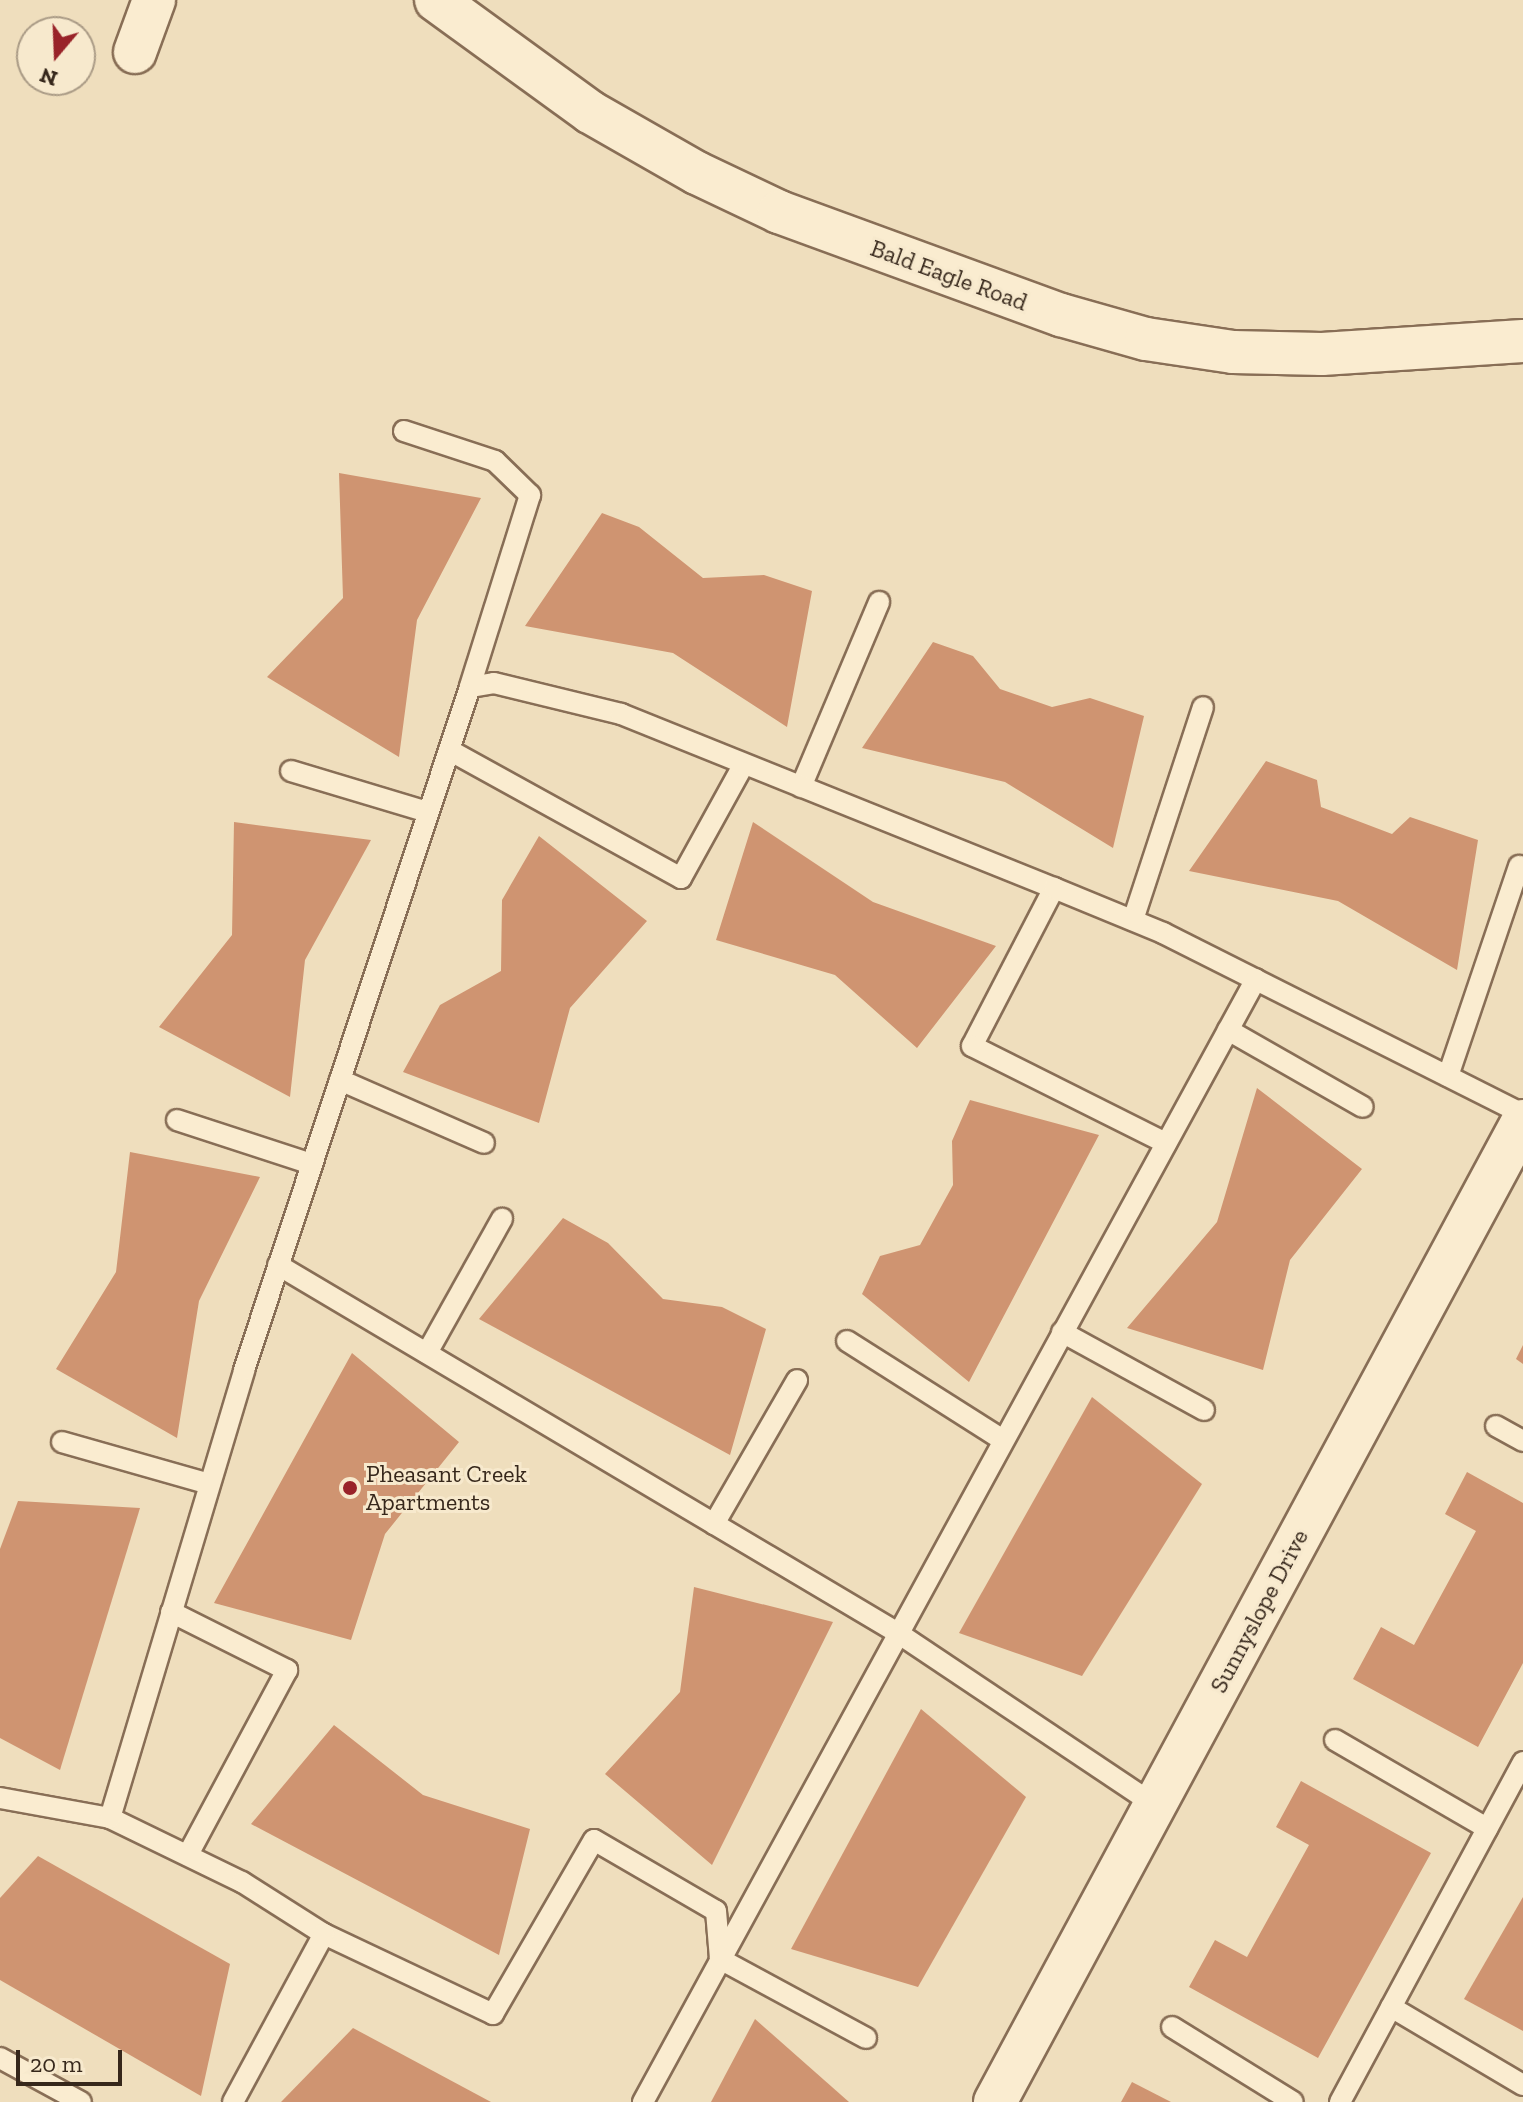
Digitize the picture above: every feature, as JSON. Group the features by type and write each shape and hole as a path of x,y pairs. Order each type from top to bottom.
{"street":[{"path":"135,52 154,0"},
{"name":"Bald Eagle Road","path":"436,0 590,112 697,173 779,212 1061,315 1146,339 1233,352 1322,354 1523,341"},
{"name":"Sunnyslope Drive","path":"995,2102 1523,1121"}],"lane":[{"path":"110,1818 278,1265 470,687 530,495 495,461 404,431"},
{"path":"801,787 879,602"},
{"path":"470,687 494,683 621,714 1133,920 1523,1114"},
{"path":"1133,920 1203,707"},
{"path":"449,750 681,878 744,764"},
{"path":"291,771 428,812"},
{"path":"1448,1076 1519,866"},
{"path":"1054,888 972,1046 1166,1143"},
{"path":"643,2102 1256,979"},
{"path":"1228,1030 1363,1107"},
{"path":"340,1080 484,1143"},
{"path":"177,1120 312,1164"},
{"path":"427,1353 502,1219"},
{"path":"278,1265 898,1633 1155,1805"},
{"path":"1062,1332 1204,1410"},
{"path":"847,1341 1003,1440"},
{"path":"714,1524 797,1380"},
{"path":"1496,1426 1523,1441"},
{"path":"62,1442 209,1484"},
{"path":"171,1612 287,1670 188,1855"},
{"path":"1335,1740 1487,1828"},
{"path":"1340,2102 1523,1762"},
{"path":"0,1798 110,1818 242,1882 324,1934 493,2014 594,1840 716,1911 720,1959"},
{"path":"233,2102 324,1934"},
{"path":"720,1959 866,2038"},
{"path":"1391,2007 1523,2085"},
{"path":"1172,2027 1293,2102"},
{"path":"0,2059 81,2102"}],"building":[{"path":"339,473 481,498 417,620 399,757 267,677 343,598"},
{"path":"602,513 639,527 703,578 764,575 812,591 787,727 673,653 525,626"},
{"path":"933,642 973,656 1000,689 1052,707 1090,698 1144,716 1113,848 1005,782 862,748"},
{"path":"1266,761 1317,780 1321,807 1392,834 1410,817 1478,840 1457,970 1338,901 1189,871"},
{"path":"234,822 371,840 305,960 290,1097 159,1027 232,935"},
{"path":"753,822 873,902 996,946 917,1048 835,975 716,940"},
{"path":"539,836 647,921 570,1008 539,1123 403,1072 440,1005 501,971 502,900"},
{"path":"1257,1088 1362,1169 1290,1260 1263,1370 1127,1328 1217,1222"},
{"path":"970,1100 1099,1135 969,1382 862,1294 880,1256 920,1245 953,1185 952,1141"},
{"path":"130,1152 260,1177 199,1301 177,1438 56,1369 116,1272"},
{"path":"563,1218 608,1243 663,1299 722,1307 766,1329 730,1455 479,1319"},
{"path":"1523,1345 1523,1364 1516,1359"},
{"name":"Pheasant Creek Apartments","path":"352,1353 459,1442 385,1534 351,1640 214,1603"},
{"path":"1092,1397 1202,1484 1082,1676 959,1633"},
{"path":"1467,1472 1523,1503 1523,1663 1478,1747 1353,1679 1381,1627 1414,1645 1476,1531 1445,1514"},
{"path":"18,1501 140,1508 60,1770 0,1738 0,1549"},
{"path":"694,1587 833,1622 712,1865 605,1774 680,1692"},
{"path":"921,1709 1026,1797 918,1987 791,1949"},
{"path":"334,1725 423,1795 530,1829 499,1955 251,1824"},
{"path":"1301,1781 1431,1853 1318,2058 1189,1987 1215,1940 1247,1957 1309,1845 1276,1827"},
{"path":"38,1856 230,1964 201,2096 0,1980 0,1898"},
{"path":"1523,1897 1523,2031 1464,1999"},
{"path":"755,2019 849,2102 711,2102"},
{"path":"353,2028 491,2102 281,2102"},
{"path":"1132,2082 1171,2102 1121,2102"}],"place":[{"name":"Pheasant Creek Apartments","path":"350,1488"}]}
